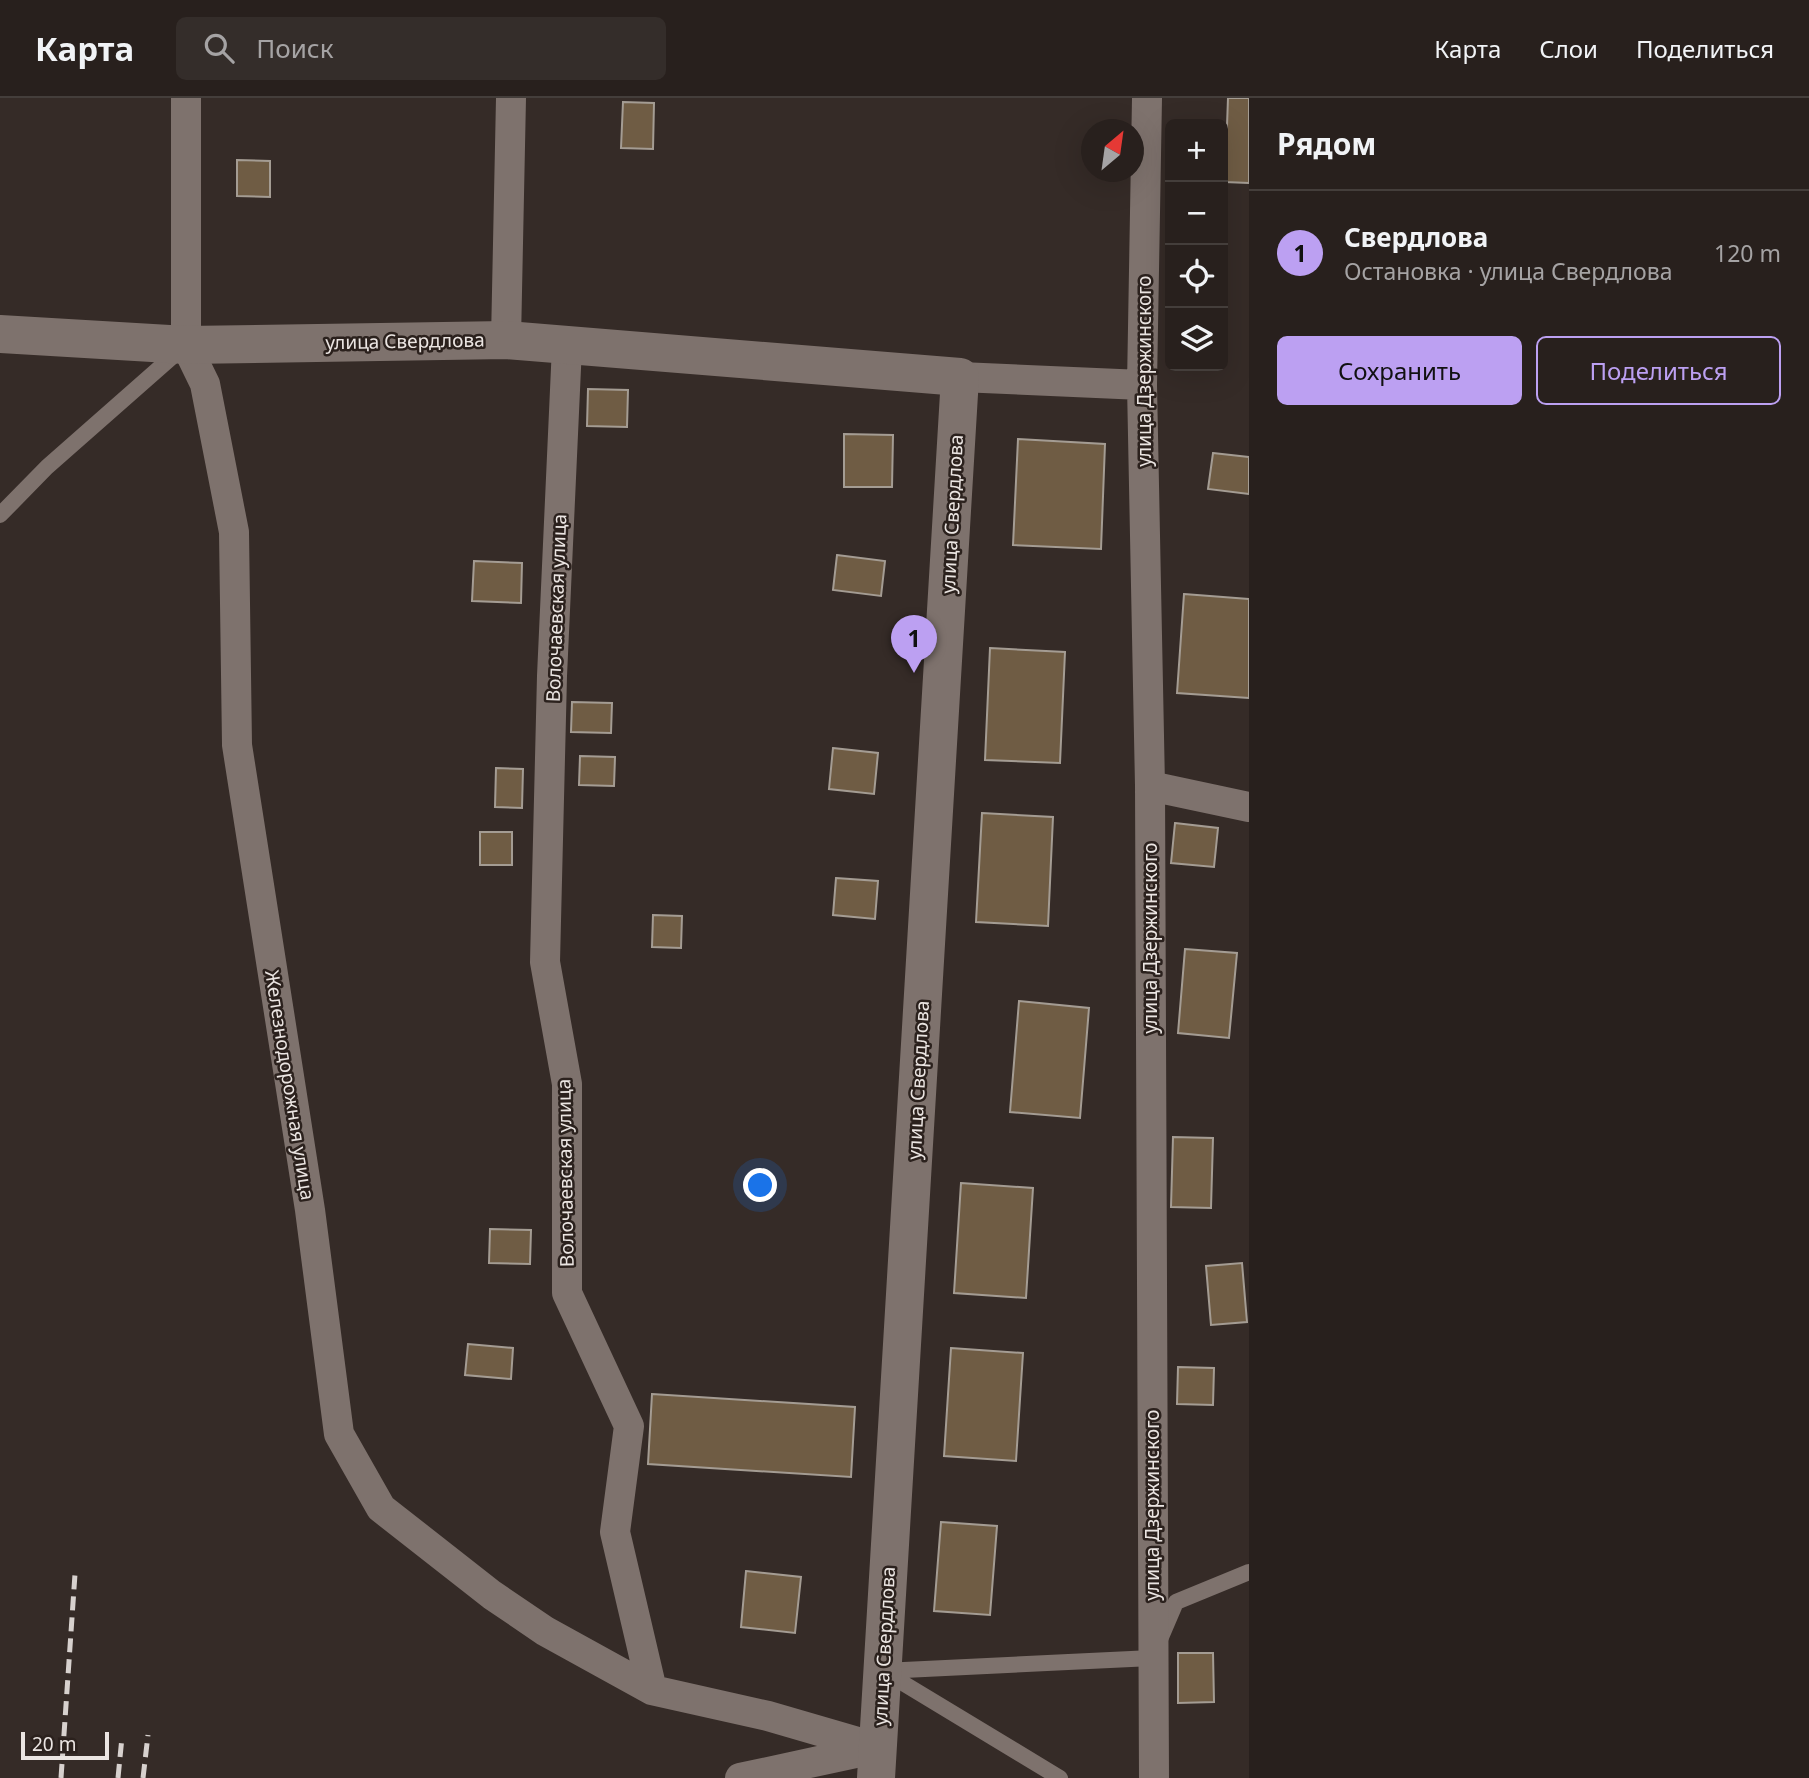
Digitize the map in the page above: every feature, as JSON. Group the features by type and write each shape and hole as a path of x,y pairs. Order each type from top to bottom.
{"street":[{"name":"Железнодорожная улица","path":"186,98 186,345 205,384 234,532 237,744 310,1210 339,1434 382,1508 492,1595 545,1631 652,1690 768,1716 877,1763"},
{"path":"506,340 511,98"},
{"name":"улица Дзержинского","path":"1147,98 1142,385 1150,786 1154,1778"},
{"name":"улица Свердлова","path":"0,334 186,345 506,340 960,377 877,1763"},
{"name":"Волочаевская улица","path":"568,346 552,676 545,962 567,1084 567,1293 629,1426 615,1532 652,1690"},
{"path":"960,377 1142,385"},
{"path":"1150,786 1249,807"},
{"path":"740,1778 877,1763"}],"lane":[{"path":"0,515 47,467 186,345"},
{"path":"883,1671 1153,1658 1176,1602 1249,1572"},
{"path":"883,1671 1060,1778"}],"building":[{"path":"1228,98 1249,98 1249,183 1228,182"},
{"path":"623,102 654,103 653,149 621,148"},
{"path":"237,160 270,161 270,197 237,196"},
{"path":"588,389 628,390 627,427 587,426"},
{"path":"844,434 893,435 892,487 844,487"},
{"path":"1018,439 1105,444 1101,549 1013,545"},
{"path":"1213,453 1249,457 1249,494 1208,489"},
{"path":"837,555 885,561 881,596 833,590"},
{"path":"474,561 522,563 521,603 472,601"},
{"path":"1184,594 1249,599 1249,698 1177,693"},
{"path":"990,648 1065,652 1060,763 985,760"},
{"path":"572,702 612,703 611,733 571,732"},
{"path":"833,748 878,753 874,794 829,789"},
{"path":"580,756 615,757 614,786 579,785"},
{"path":"496,768 523,769 522,808 495,807"},
{"path":"982,813 1053,817 1048,926 976,922"},
{"path":"1175,823 1218,828 1214,867 1171,863"},
{"path":"480,832 512,832 512,865 480,865"},
{"path":"836,878 878,881 875,919 833,915"},
{"path":"653,915 682,916 681,948 652,947"},
{"path":"1185,949 1237,953 1229,1038 1178,1033"},
{"path":"1019,1001 1089,1008 1080,1118 1010,1112"},
{"path":"1173,1137 1213,1138 1211,1208 1171,1207"},
{"path":"961,1183 1033,1188 1026,1298 954,1293"},
{"path":"490,1229 531,1230 530,1264 489,1263"},
{"path":"1242,1263 1247,1322 1211,1325 1206,1266"},
{"path":"468,1344 513,1348 511,1379 465,1375"},
{"path":"951,1348 1023,1353 1016,1461 944,1456"},
{"path":"1178,1367 1214,1368 1213,1405 1177,1404"},
{"path":"652,1394 855,1407 851,1477 648,1464"},
{"path":"941,1522 997,1526 990,1615 934,1611"},
{"path":"746,1571 801,1577 795,1633 741,1627"},
{"path":"1178,1653 1213,1653 1214,1702 1178,1703"}],"railway":[{"path":"61,1778 75,1574"},
{"path":"143,1778 148,1735"},
{"path":"118,1778 122,1737"}],"place":[{"name":"Свердлова","path":"914,673"}]}
